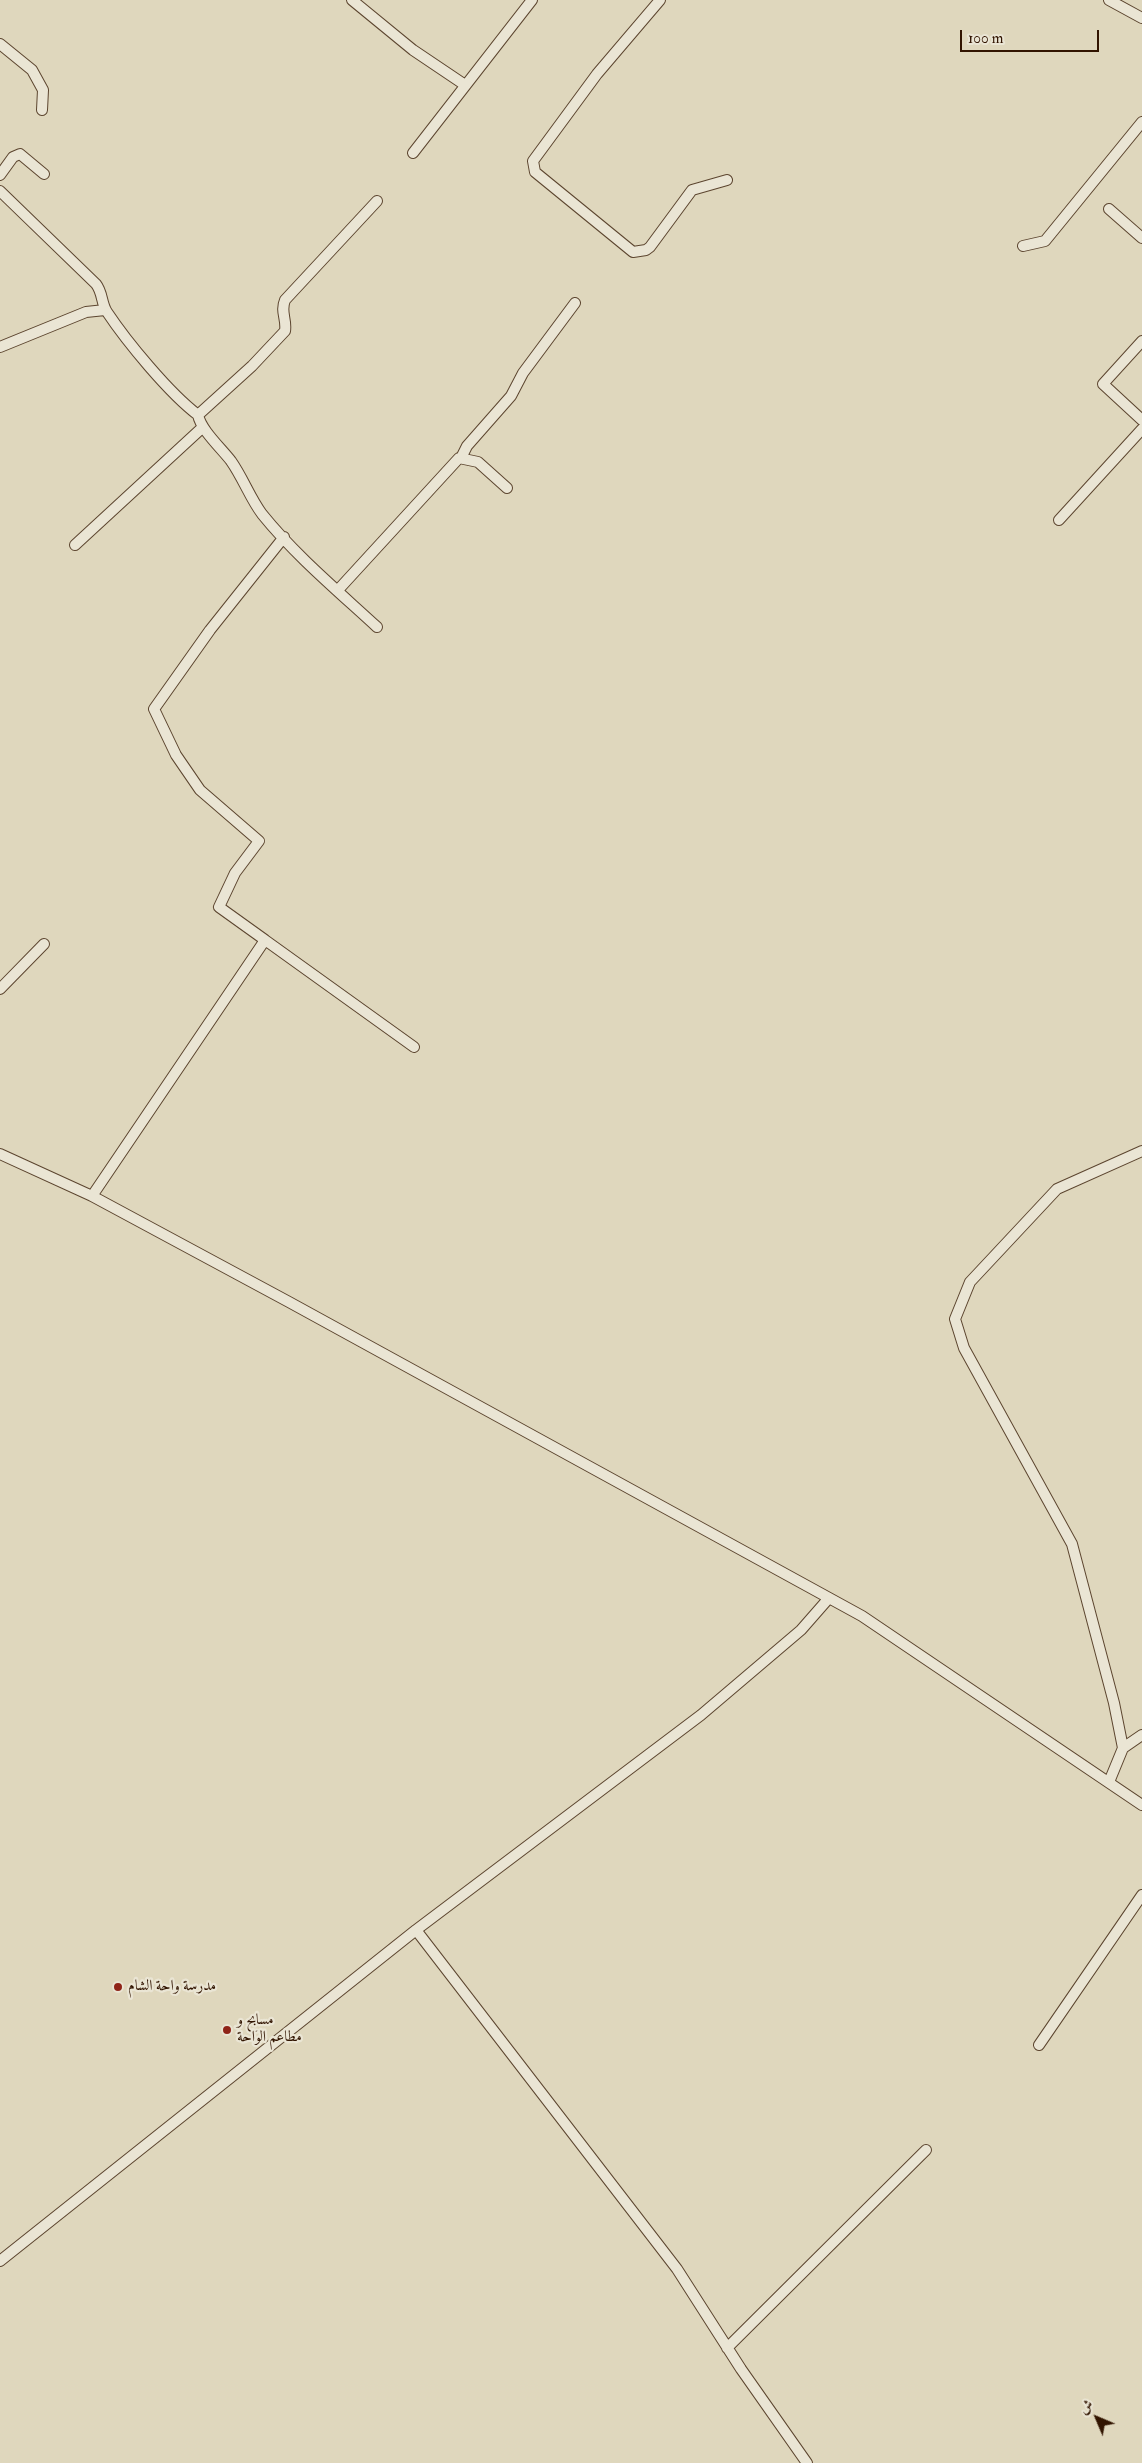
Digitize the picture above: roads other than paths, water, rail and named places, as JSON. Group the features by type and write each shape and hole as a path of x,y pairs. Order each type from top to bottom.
{"street":[{"path":"352,0 413,50 464,85"},
{"path":"413,153 532,0"},
{"path":"660,0 598,74 533,161 535,172 633,252 646,250 650,247 692,190 727,180"},
{"path":"1109,0 1142,18"},
{"path":"0,44 32,70 43,90 42,110"},
{"path":"1023,246 1044,242 1142,122"},
{"path":"0,175 14,157 20,154 44,174"},
{"path":"0,191 101,290 105,310 169,387 186,406 198,415 203,427 233,464 262,512 284,538 377,626"},
{"path":"198,415 278,340 285,331 286,325 281,308 285,300 377,201"},
{"path":"1109,208 1142,238"},
{"path":"338,590 461,458 467,446 511,396 523,373 575,304"},
{"path":"0,347 86,312 105,310"},
{"path":"1142,341 1103,384 1142,420"},
{"path":"75,544 203,427"},
{"path":"1059,520 1142,428"},
{"path":"461,458 478,462 507,488"},
{"path":"284,538 210,630 154,709 176,755 200,790 258,840 235,873 219,907 414,1047"},
{"path":"92,1196 265,940"},
{"path":"0,989 44,944"},
{"path":"1123,1748 1114,1703 1072,1544 964,1348 955,1319 970,1282 1057,1189 1142,1150"},
{"path":"0,1154 92,1196 862,1616 1142,1805"},
{"path":"0,2261 416,1930 701,1715 801,1630 829,1598"},
{"path":"1109,1782 1123,1748 1142,1735"},
{"path":"1039,2045 1142,1895"},
{"path":"416,1930 677,2269 727,2348 807,2463"},
{"path":"727,2348 926,2150"}],"place":[{"name":"مدرسة واحة الشام","path":"118,1987"},
{"name":"مسابح و مطاعم الواحة","path":"227,2030"}]}
